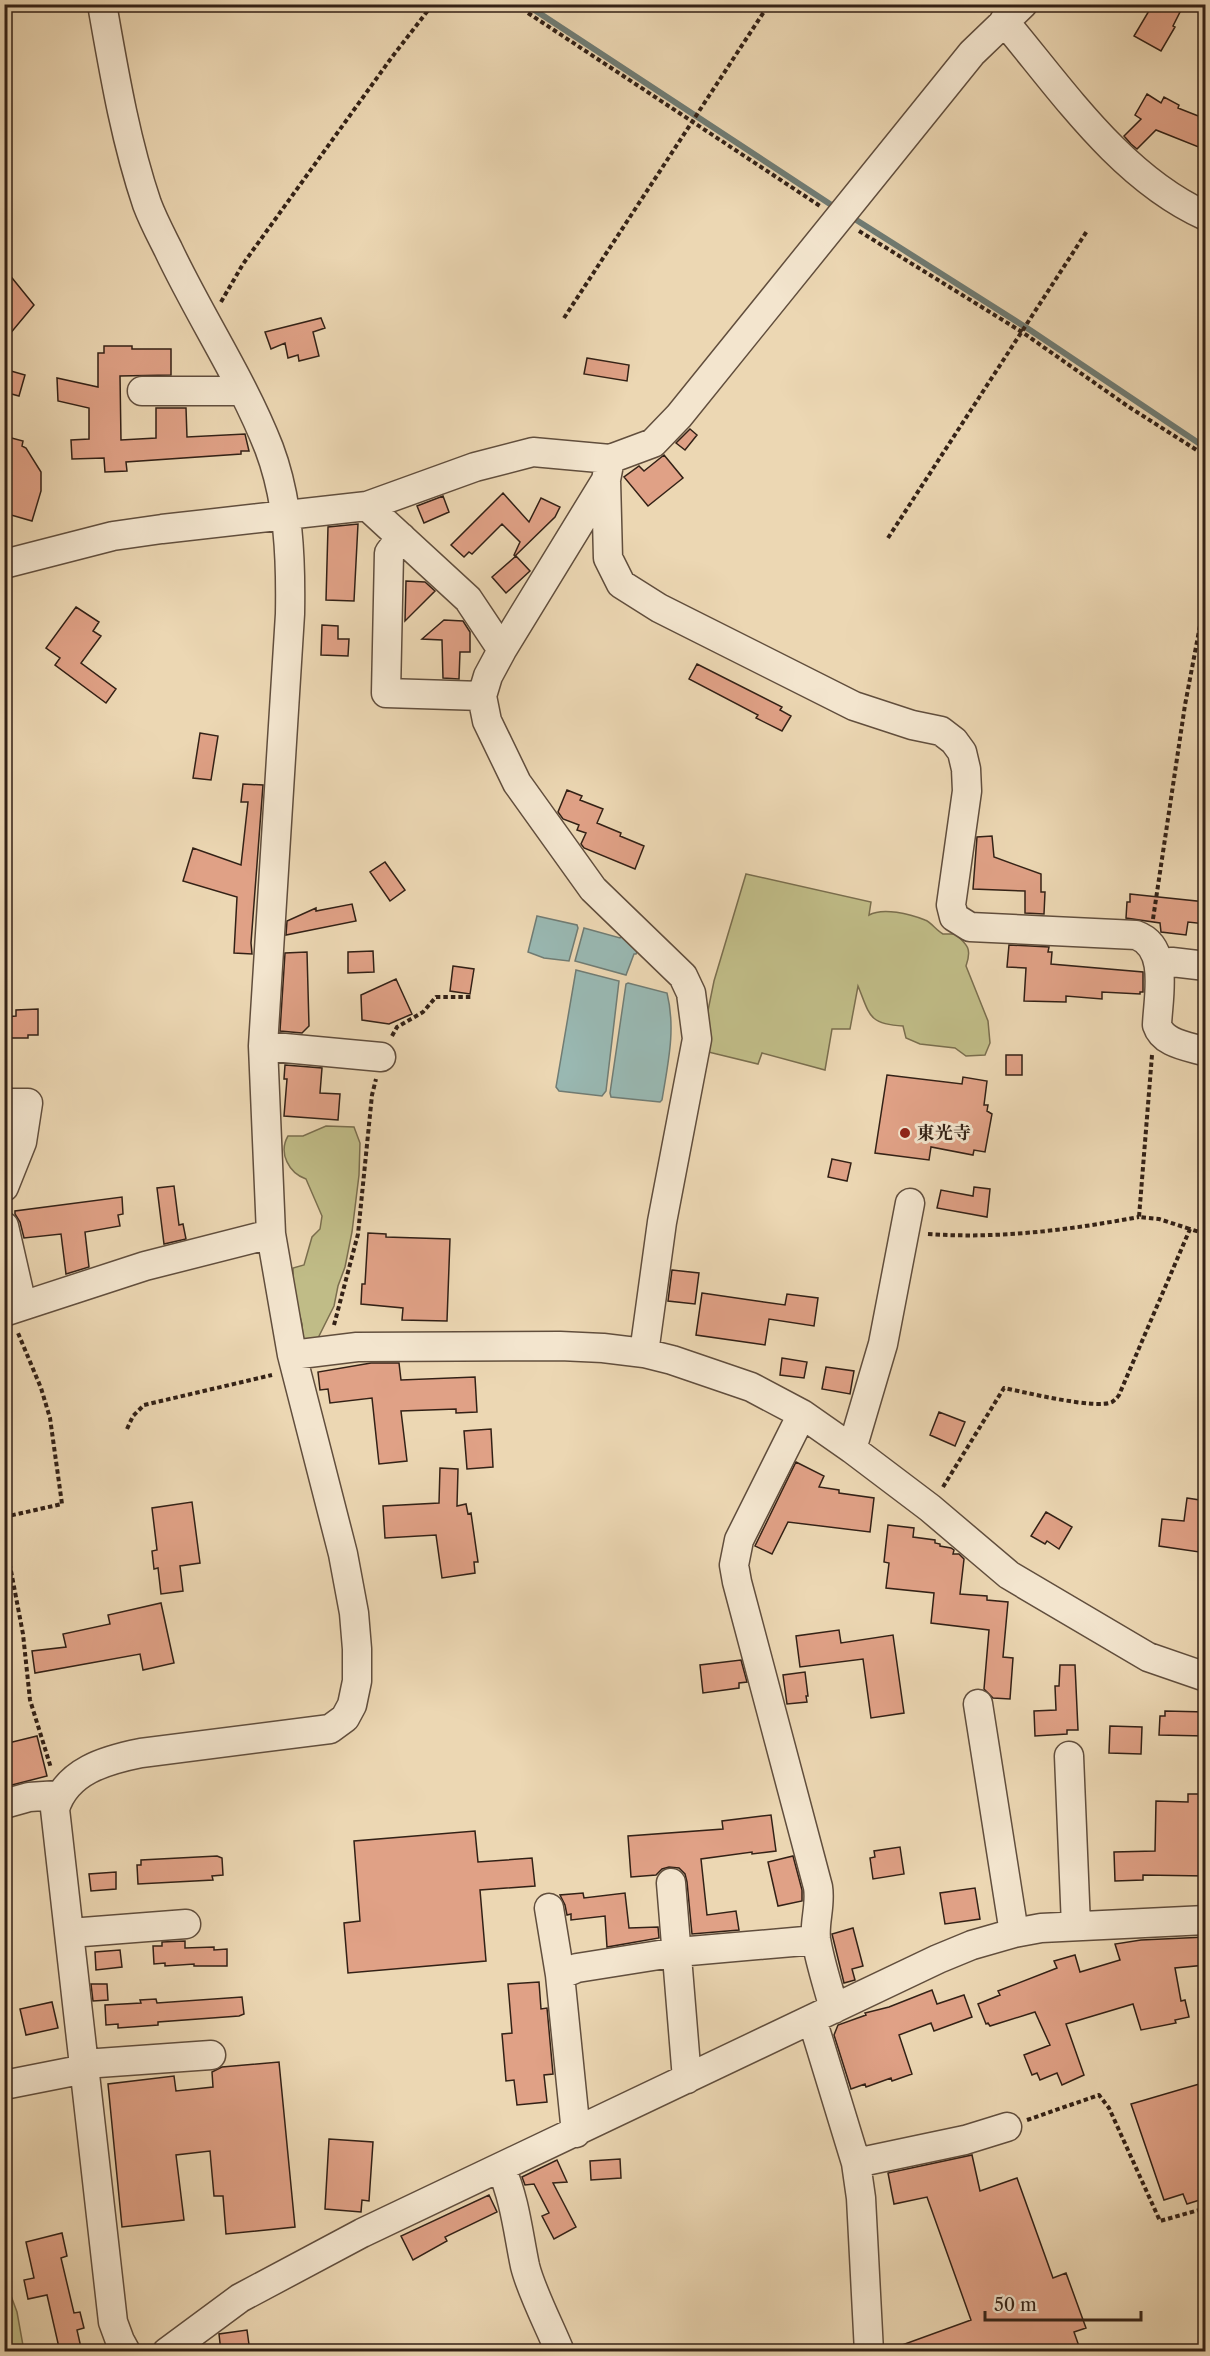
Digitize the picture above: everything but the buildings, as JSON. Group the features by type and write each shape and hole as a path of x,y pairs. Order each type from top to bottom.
{"street":[{"path":"102,4 121,109 148,205 207,327 243,391 269,450 277,475 285,516 289,544 290,614 263,1046 271,1234 294,1363 343,1554 354,1613 357,1649 357,1681 352,1705 345,1718 330,1729 141,1753 112,1759 77,1776 59,1795 55,1809 113,2322 126,2352"},
{"path":"644,1353 662,1222 697,1039 691,993 683,976 593,889 517,783 487,721 483,696 488,676 608,470 653,443 679,416 972,53 1014,13 1083,115 1139,174 1187,207 1206,216"},
{"path":"142,391 243,391"},
{"path":"4,564 113,536 367,506 475,467 533,452 608,470"},
{"path":"608,470 608,558 621,584 659,608 854,706 912,725 941,731 954,741 962,752 966,769 967,791 951,905 954,918 970,927 1136,935 1143,938 1154,954 1172,962 1206,966"},
{"path":"367,506 468,599 502,650"},
{"path":"401,537 389,553 386,693 483,696"},
{"path":"1154,954 1157,1024 1162,1035 1206,1052"},
{"path":"263,1046 381,1057"},
{"path":"4,1103 28,1103 22,1142 4,1187"},
{"path":"852,1449 883,1344 910,1203"},
{"path":"4,1226 13,1309 146,1266 271,1234"},
{"path":"294,1363 328,1349 357,1347 561,1346 644,1353 751,1387 802,1414 852,1449 930,1508 1009,1575 1148,1657 1206,1677"},
{"path":"802,1414 739,1540 735,1565 740,1593 818,1887 820,1903 816,1940 823,2014 856,2163 861,2198 869,2352"},
{"path":"978,1704 1014,1933"},
{"path":"1069,1756 1076,1926"},
{"path":"4,1803 29,1797 59,1795"},
{"path":"671,1884 687,2079"},
{"path":"549,1908 560,1975 576,2133"},
{"path":"179,2348 240,2298 362,2233 938,1959 972,1945 1041,1928 1206,1920"},
{"path":"70,1933 186,1924"},
{"path":"560,1975 577,1968 678,1952 816,1940"},
{"path":"4,2085 85,2067 211,2055"},
{"path":"856,2163 965,2140 1007,2127"},
{"path":"501,2168 510,2187 526,2268 560,2352"}],"path":[{"path":"4,9 14,4"},
{"path":"207,327 243,264 392,57 433,4"},
{"path":"564,318 769,4"},
{"path":"528,13 839,218 1022,332 1130,407 1206,456"},
{"path":"888,538 1087,231"},
{"path":"1154,954 1161,854 1206,594"},
{"path":"328,1349 358,1234 372,1095 381,1057 397,1027 423,1012 436,997 472,998"},
{"path":"1138,1217 1153,1054 1162,1035"},
{"path":"906,1232 969,1236 1015,1234 1095,1225 1138,1217 1159,1219 1206,1234"},
{"path":"930,1508 1004,1388 1049,1398 1095,1403 1111,1403 1119,1395 1190,1229"},
{"path":"4,1517 62,1504 50,1418 41,1388 17,1332 13,1309"},
{"path":"128,1429 133,1416 144,1405 294,1363"},
{"path":"4,1534 23,1634 30,1700 59,1795"},
{"path":"1007,2127 1099,2096 1109,2108 1160,2220 1206,2208"}],"shaded area":[{"path":"746,874 871,902 869,915 889,911 904,914 927,921 943,934 955,934 968,948 966,966 988,1021 990,1043 985,1055 966,1056 955,1048 920,1044 906,1038 903,1026 883,1023 872,1016 858,986 850,1029 832,1029 825,1070 762,1053 758,1064 700,1050 714,981"},
{"path":"326,1126 354,1127 360,1143 359,1175 352,1232 334,1306 318,1338 303,1339 302,1324 293,1290 293,1268 304,1265 312,1237 320,1229 322,1216 306,1179 290,1167 284,1149 288,1136 303,1136"},
{"path":"4,2277 17,2312 24,2351 5,2351"}],"water":[{"path":"537,916 577,925 569,961 544,958 528,952"},
{"path":"584,928 620,938 622,936 640,945 626,975 575,961"},
{"path":"576,970 619,981 606,1091 602,1096 559,1091 556,1087"},
{"path":"626,984 667,993 671,1033 667,1073 660,1102 611,1097"}],"waterway":[{"path":"533,9 836,208"},
{"path":"850,216 1030,330 1206,448"}],"place":[{"name":"東光寺","path":"905,1133"}]}
